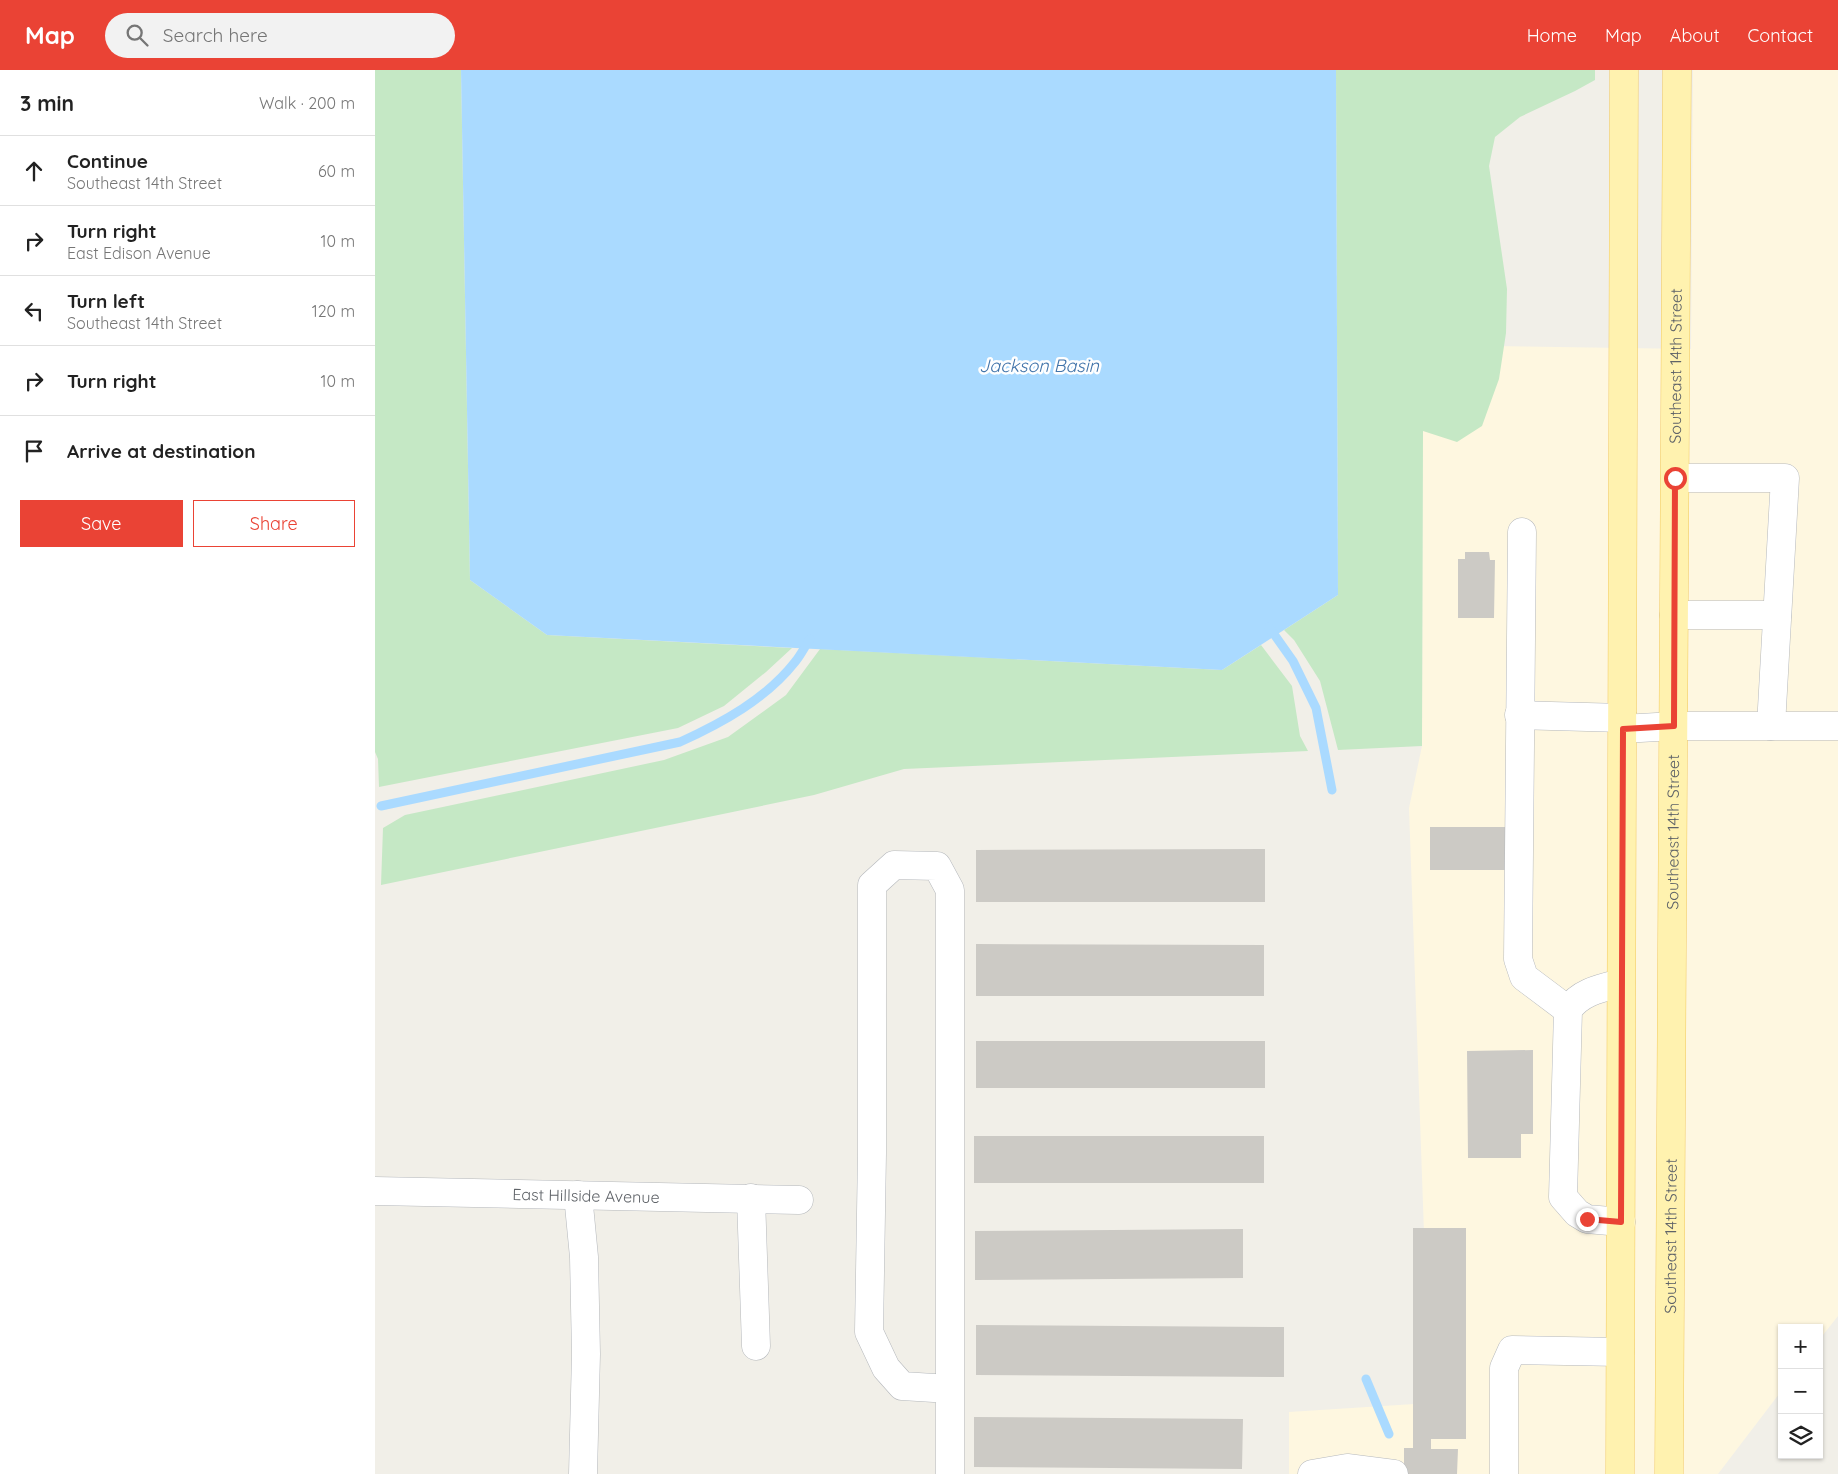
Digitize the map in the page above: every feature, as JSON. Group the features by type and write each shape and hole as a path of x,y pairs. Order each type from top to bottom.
{"main road":[{"path":"1620,1474 1624,70"},
{"name":"Southeast 14th Street","path":"1669,1474 1677,70"}],"street":[{"path":"1675,478 1785,478 1771,726"},
{"path":"1522,532 1518,959 1524,977 1568,1010"},
{"path":"1674,615 1777,615"},
{"path":"1519,715 1674,726 1838,726"},
{"path":"949,1389 902,1386 885,1368 869,1332 872,1153 872,885 894,865 937,866 949,890 950,1474"},
{"path":"1621,983 1588,992 1574,1002 1568,1010 1563,1197 1577,1213 1587,1219 1621,1222"},
{"name":"East Hillside Avenue","path":"375,1191 799,1200"},
{"path":"578,1195 584,1257 586,1354 583,1474"},
{"path":"751,1198 756,1346"},
{"path":"1504,1474 1504,1368 1513,1350 1621,1352"},
{"path":"1311,1474 1347,1468 1394,1474"}],"shaded area":[{"path":"1693,70 1838,70 1838,1316 1823,1335 1823,1324 1778,1324 1778,1395 1718,1474 1289,1474 1289,1412 1430,1403 1409,808 1422,746 1423,345 1691,349"}],"green space":[{"path":"375,70 461,70 470,580 547,635 792,648 724,706 678,728 379,787 378,759 375,752"},
{"path":"1336,70 1595,70 1595,80 1520,117 1495,137 1489,166 1507,289 1506,333 1499,379 1482,426 1457,442 1423,431 1422,746 1338,750 1320,681 1294,640 1284,630 1338,595"},
{"path":"1261,645 1292,686 1300,736 1308,751 904,769 814,795 381,885 383,828 405,815 664,760 728,737 786,695 820,649 1222,670"}],"water":[{"name":"Jackson Basin","path":"461,70 1336,70 1338,595 1222,670 547,635 470,580"}],"building":[{"path":"1465,552 1489,552 1490,560 1495,560 1494,618 1458,618 1458,559 1465,559"},
{"path":"1430,827 1508,827 1507,870 1430,870"},
{"path":"1265,849 1265,902 976,902 976,850"},
{"path":"976,944 1264,945 1264,996 976,996"},
{"path":"976,1041 1265,1041 1265,1088 976,1088"},
{"path":"1533,1050 1533,1134 1521,1134 1521,1158 1468,1158 1467,1051"},
{"path":"974,1136 1264,1136 1264,1183 974,1183"},
{"path":"1413,1228 1466,1228 1466,1439 1431,1439 1431,1449 1458,1449 1457,1474 1404,1474 1404,1448 1413,1448"},
{"path":"1243,1229 1243,1278 975,1280 975,1231"},
{"path":"976,1325 1284,1327 1284,1377 976,1375"},
{"path":"974,1417 1243,1419 1242,1469 974,1467"}],"waterway":[{"path":"1269,627 1293,661 1316,708 1332,790"},
{"path":"381,806 680,742 712,727 757,699 783,675 797,659 810,639"},
{"path":"1366,1379 1389,1434"}],"route":[{"path":"1587,1219 1621,1222 1621,820 1623,729 1674,726 1675,478"}]}
